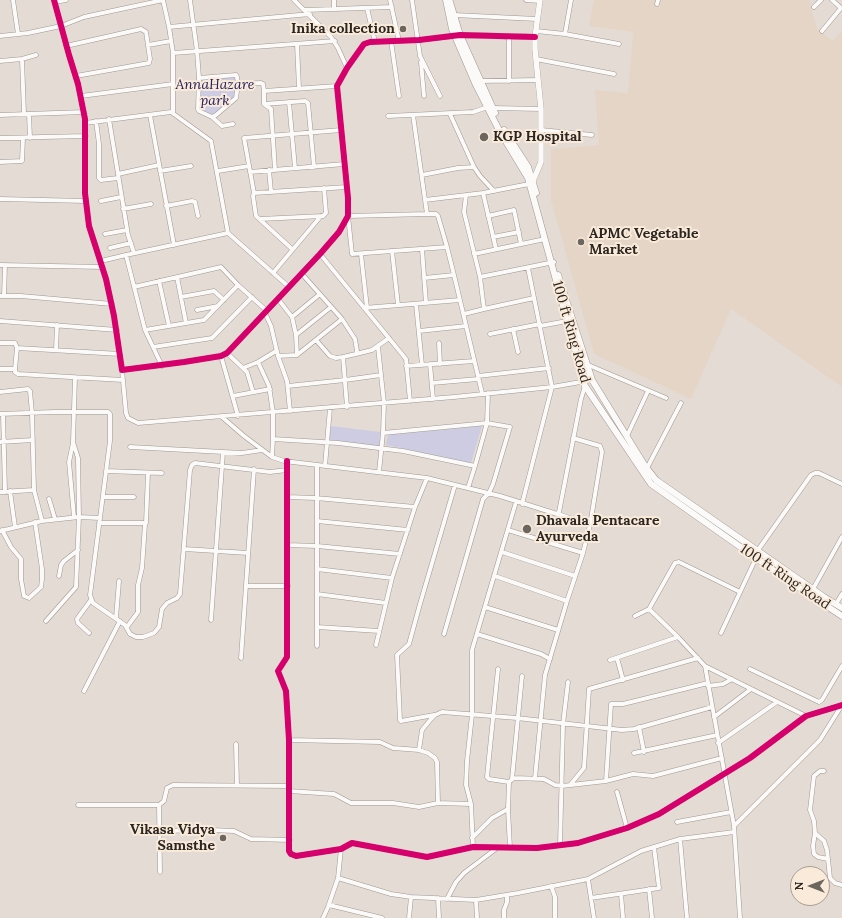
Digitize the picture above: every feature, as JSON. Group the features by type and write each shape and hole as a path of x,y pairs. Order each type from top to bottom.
{"main road":[{"name":"100 ft Ring Road","path":"446,0 457,35 476,85 531,183 585,384 651,484 842,616"},
{"path":"450,0 457,35 481,81 490,108"},
{"name":"100 ft Ring Road","path":"531,183 545,239 592,380 647,468 656,480 839,606"}],"street":[{"path":"14,0 18,34"},
{"path":"66,0 55,1 66,46 76,76 84,112 86,136 86,201 89,226 101,261 112,304 117,330 126,413 128,418 133,422 138,423 238,416 347,407 585,384 592,380"},
{"path":"0,36 61,26 84,17 163,0 171,40 173,113"},
{"path":"190,0 199,78 198,109 199,111 212,117 222,126 233,124"},
{"path":"294,0 310,14 334,41 347,68"},
{"path":"334,0 334,9"},
{"path":"390,0 399,41"},
{"path":"412,0 419,40 424,96"},
{"path":"425,200 483,193 531,183 541,162 541,109 536,59 537,19 540,0 526,0"},
{"path":"565,34 571,0"},
{"path":"814,7 821,0"},
{"path":"822,31 840,8 832,0"},
{"path":"305,10 392,7"},
{"path":"367,8 375,42"},
{"path":"169,27 310,14"},
{"path":"454,15 537,19"},
{"path":"66,46 141,29 146,32 150,59 150,62 147,64 76,76"},
{"path":"447,248 361,254 351,253 347,187 337,86 347,68 364,44 419,40 457,35 509,36 565,34 619,44"},
{"path":"509,36 509,81"},
{"path":"148,45 171,40"},
{"path":"172,53 334,41"},
{"path":"391,42 400,96"},
{"path":"297,44 299,88"},
{"path":"0,61 22,59 36,55"},
{"path":"22,59 24,114"},
{"path":"421,59 440,96"},
{"path":"536,59 614,74"},
{"path":"199,78 236,75 237,77 238,84 236,98 212,117"},
{"path":"481,81 538,80"},
{"path":"81,96 173,84"},
{"path":"238,84 263,84 264,104"},
{"path":"264,90 337,86"},
{"path":"264,104 305,101 308,103 314,167"},
{"path":"289,102 295,168"},
{"path":"264,104 271,109 275,170"},
{"path":"388,116 450,114 473,112 490,108 541,109"},
{"path":"0,115 84,112"},
{"path":"85,123 150,114 173,113 212,141 228,232 289,287"},
{"path":"30,114 30,138"},
{"path":"150,114 174,245"},
{"path":"450,114 474,167 494,191"},
{"path":"413,115 427,214"},
{"path":"109,120 123,209 127,230 134,253"},
{"path":"96,121 100,144 99,178 101,180 159,165"},
{"path":"292,249 255,214 254,192 244,138 341,130"},
{"path":"541,130 592,135"},
{"path":"0,138 86,136"},
{"path":"0,162 22,161 23,138"},
{"path":"250,172 344,164"},
{"path":"160,171 191,166"},
{"path":"218,172 249,166"},
{"path":"422,175 458,168 474,167"},
{"path":"269,170 271,192"},
{"path":"254,192 347,187"},
{"path":"273,273 321,216 326,213 324,188"},
{"path":"483,193 496,249"},
{"path":"466,195 464,212 480,277 484,309"},
{"path":"101,201 121,197"},
{"path":"0,199 86,201"},
{"path":"166,206 192,201 195,202 198,216"},
{"path":"123,209 151,204"},
{"path":"488,216 514,210 521,244"},
{"path":"348,216 427,214 436,214 438,216 464,314 482,393"},
{"path":"260,219 321,216"},
{"path":"122,370 162,366 222,356 227,353 320,254 339,232 348,216"},
{"path":"105,234 127,230"},
{"path":"101,261 228,232"},
{"path":"493,237 518,232"},
{"path":"474,254 545,239"},
{"path":"110,248 131,243"},
{"path":"422,249 426,303"},
{"path":"392,251 398,305"},
{"path":"320,254 366,308 406,359 410,401"},
{"path":"361,254 366,308"},
{"path":"126,255 145,330 162,366"},
{"path":"480,277 553,262"},
{"path":"103,268 2,265 2,296 112,304"},
{"path":"134,287 221,267 266,312 272,326 276,351 288,386 290,411"},
{"path":"522,504 552,387 528,268"},
{"path":"302,274 342,319 355,339 356,354"},
{"path":"424,278 454,275"},
{"path":"177,277 186,323"},
{"path":"159,281 169,326"},
{"path":"145,330 204,320 238,285"},
{"path":"181,297 214,290 224,300"},
{"path":"292,317 320,294"},
{"path":"153,348 212,338 252,297"},
{"path":"464,314 534,298"},
{"path":"278,299 292,317 296,335 297,355"},
{"path":"366,308 460,300"},
{"path":"416,304 422,365"},
{"path":"197,310 218,306"},
{"path":"296,335 331,307"},
{"path":"278,356 297,355 342,319"},
{"path":"0,321 117,330"},
{"path":"490,334 567,321"},
{"path":"56,350 57,325"},
{"path":"419,330 466,326"},
{"path":"513,329 518,352"},
{"path":"316,340 330,356 336,358 378,347 389,338"},
{"path":"0,343 15,343 17,348 15,372 18,374 123,380"},
{"path":"439,343 440,364"},
{"path":"378,347 384,403 382,448 379,472"},
{"path":"17,348 120,354"},
{"path":"243,368 258,362 276,351"},
{"path":"227,353 243,368 249,377 253,392"},
{"path":"222,356 238,416"},
{"path":"343,357 347,407"},
{"path":"406,366 474,361"},
{"path":"258,362 268,380 270,389 273,413 272,457"},
{"path":"430,364 433,399"},
{"path":"586,364 666,398"},
{"path":"432,383 549,368"},
{"path":"0,369 15,369"},
{"path":"288,386 381,375"},
{"path":"74,517 69,462 73,442 75,377"},
{"path":"558,514 585,384"},
{"path":"233,396 270,389"},
{"path":"0,392 30,391 34,490 42,521"},
{"path":"627,436 648,391"},
{"path":"468,488 487,423 488,393"},
{"path":"647,468 681,403"},
{"path":"325,466 330,408"},
{"path":"15,527 8,492 2,442 2,414 110,414 110,441 90,595 93,603 118,619 127,627 130,634 136,638 149,636 158,630 162,609 167,603 177,598 180,594 190,467 195,463 270,472 287,470"},
{"path":"221,416 272,457 287,461 316,465 427,478 489,493 590,525"},
{"path":"383,433 487,423 510,427 489,493 483,499 444,634"},
{"path":"535,778 544,681 558,630 583,553 590,525 602,450 600,446 573,438"},
{"path":"272,439 327,442 382,448 475,466"},
{"path":"2,442 33,440"},
{"path":"46,621 76,587 79,517 78,458 73,442"},
{"path":"130,447 247,453 262,450"},
{"path":"211,620 223,452"},
{"path":"287,461 287,657 278,671 286,691 289,786 289,851 291,854 296,856 341,849 352,843 428,857 473,848 538,848 578,842 627,828 659,814 750,758 806,716 842,705"},
{"path":"316,465 317,646"},
{"path":"241,658 254,469"},
{"path":"106,471 162,473"},
{"path":"127,627 138,612 138,585 142,568 145,524 147,522 148,472"},
{"path":"758,550 811,475 814,473 819,473 842,484"},
{"path":"376,645 392,578 415,507 427,478"},
{"path":"455,485 409,644 397,655 401,721 445,712 517,718 609,730 622,730 639,727 712,707"},
{"path":"0,492 34,490"},
{"path":"102,497 134,498"},
{"path":"287,497 316,498 415,507"},
{"path":"49,499 55,519"},
{"path":"473,848 471,804 466,785 472,715 472,650 516,502"},
{"path":"35,522 42,569 42,580 41,587 29,598 24,596 20,574 21,559 1,531 35,522 55,519 74,517 100,518"},
{"path":"317,521 408,530"},
{"path":"99,523 145,524"},
{"path":"508,530 583,553"},
{"path":"813,589 842,537"},
{"path":"287,545 316,546 400,554"},
{"path":"184,549 248,552"},
{"path":"60,576 61,565 64,560 78,550"},
{"path":"502,552 575,576"},
{"path":"721,633 756,558"},
{"path":"635,616 649,609 675,563 679,562 740,592"},
{"path":"317,569 392,578"},
{"path":"495,576 567,601"},
{"path":"84,691 118,619 119,581"},
{"path":"246,586 288,586"},
{"path":"317,594 386,602"},
{"path":"839,606 842,594"},
{"path":"89,632 78,623 77,620 91,600"},
{"path":"486,607 558,630"},
{"path":"649,609 705,666 806,716"},
{"path":"317,627 379,632"},
{"path":"477,634 541,654 550,659"},
{"path":"610,660 678,637"},
{"path":"617,658 623,680"},
{"path":"570,785 584,768 589,689 698,658"},
{"path":"705,666 734,826 740,918"},
{"path":"750,669 820,702 842,666"},
{"path":"498,669 488,779 510,780 535,778 546,780 555,785 562,786 606,781 633,774 653,776 722,758"},
{"path":"510,848 508,809 510,780 522,676"},
{"path":"606,781 612,704 623,704 708,684 723,684 732,679"},
{"path":"560,845 563,724 568,682"},
{"path":"714,717 751,689"},
{"path":"718,743 777,702"},
{"path":"734,826 820,740 842,705"},
{"path":"419,750 422,730 435,715"},
{"path":"639,727 644,752"},
{"path":"634,753 717,735"},
{"path":"288,740 380,742 395,748 419,750 428,753 435,758 437,762 438,802"},
{"path":"236,744 237,785"},
{"path":"824,771 816,773 812,782 810,808 814,821 814,854 818,857 828,859"},
{"path":"78,805 159,805 164,801 167,788 173,785 289,786"},
{"path":"289,791 334,794 351,803 393,803 419,807 438,802 471,804"},
{"path":"617,792 627,828"},
{"path":"159,805 160,872"},
{"path":"472,838 492,818 508,809"},
{"path":"677,822 731,812"},
{"path":"160,831 211,830 234,832 251,839 290,840"},
{"path":"338,878 391,894 411,897 476,900 507,896 588,879 641,851 680,839 734,832"},
{"path":"815,833 825,844 830,878 835,883 842,885"},
{"path":"680,839 687,918"},
{"path":"591,898 659,888 654,847"},
{"path":"447,898 456,882 464,873 497,848"},
{"path":"323,918 338,878 341,849"},
{"path":"588,879 594,918"},
{"path":"551,886 555,897 555,918"},
{"path":"649,889 652,918"},
{"path":"621,894 623,918"},
{"path":"504,918 507,896"},
{"path":"409,918 411,897"},
{"path":"438,898 439,918"},
{"path":"476,900 477,918"},
{"path":"329,905 382,918"}],"shaded area":[{"path":"594,0 809,0 817,28 833,41 842,30 842,387 731,309 691,399 594,354 551,200 551,149 599,145 595,90 628,93 633,32 589,26"}],"green space":[{"name":"AnnaHazare park","path":"234,77 234,98 212,115 201,109 201,79"},
{"path":"331,426 380,432 379,446 329,440"},
{"path":"482,426 471,463 386,445 388,435"}],"cycle path":[{"path":"54,0 78,84 85,119 85,193 89,226 106,279 114,316 122,370 184,362 221,356 227,353 339,232 348,216 348,198 337,86 347,68 364,44 370,42 419,40 460,35 535,37"},
{"path":"287,461 287,657 278,671 286,691 289,740 289,851 291,854 296,856 341,849 352,843 427,857 473,847 537,848 578,843 627,828 659,814 750,758 806,716 842,705"}],"place":[{"name":"Inika collection","path":"403,29"},
{"name":"KGP Hospital","path":"484,137"},
{"name":"APMC Vegetable Market","path":"581,242"},
{"name":"Dhavala Pentacare Ayurveda","path":"527,529"},
{"name":"Vikasa Vidya Samsthe","path":"223,838"}]}
